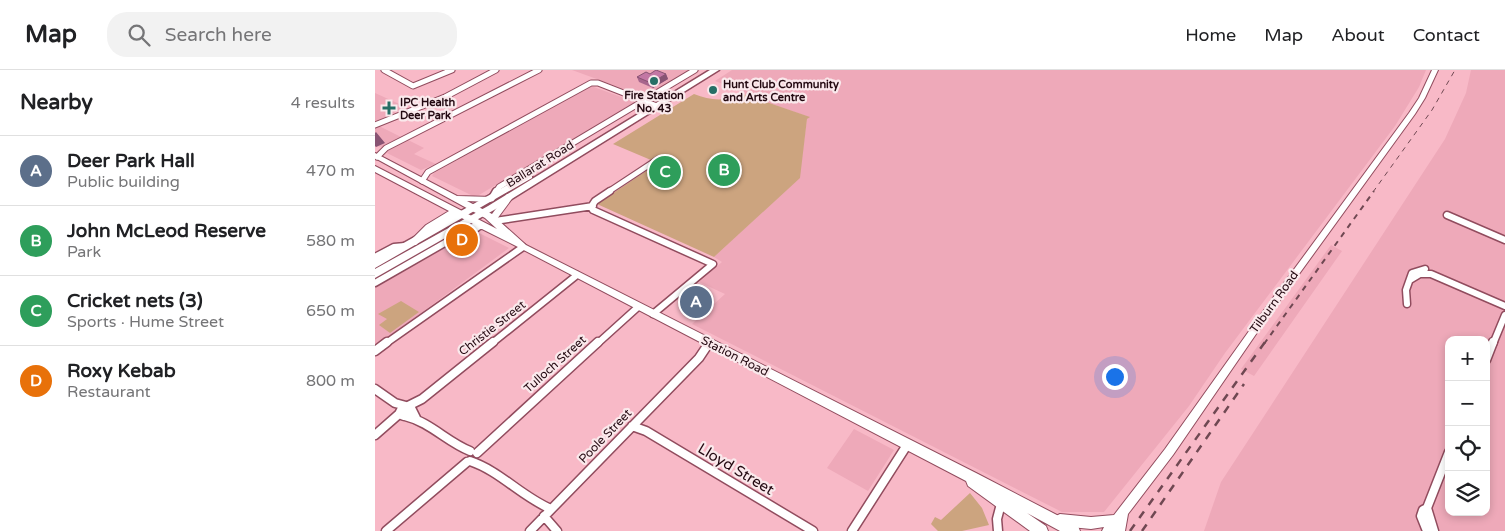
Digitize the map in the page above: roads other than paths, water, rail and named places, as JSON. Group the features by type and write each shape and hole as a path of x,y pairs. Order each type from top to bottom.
{"highway":[{"name":"Ballarat Road","path":"375,274 456,229 470,220 491,199 704,70"},
{"name":"Ballarat Road","path":"478,211 511,196 650,103 715,70"},
{"name":"Ballarat Road","path":"375,264 411,244 470,220"}],"main road":[{"name":"Station Road","path":"376,155 494,220 521,246"},
{"name":"Station Road","path":"375,169 505,239 951,467 1002,499 1073,531"},
{"path":"494,220 511,196"},
{"path":"452,197 491,199"},
{"name":"Station Road","path":"1002,499 1036,530"},
{"path":"1036,530 1041,515"}],"street":[{"path":"384,70 411,85 417,86 452,70"},
{"path":"375,125 445,97 496,70"},
{"path":"376,155 386,148 539,70"},
{"path":"491,199 499,188 608,122 650,103 695,70"},
{"name":"Tilburn Road","path":"1118,526 1125,509 1169,452 1262,319 1407,122 1422,98 1435,70"},
{"path":"421,181 428,172 585,86 600,84 650,103"},
{"path":"608,122 620,121"},
{"path":"595,207 604,196 658,159"},
{"path":"494,220 595,207 713,264 653,314"},
{"path":"1447,215 1505,240"},
{"path":"375,283 465,232 470,220"},
{"path":"375,257 394,247 411,244"},
{"path":"375,351 521,246"},
{"path":"1407,304 1406,290 1411,280 1424,273 1446,278 1505,306"},
{"name":"Christie Street","path":"375,435 577,275"},
{"name":"Tulloch Street","path":"386,531 638,306"},
{"path":"1490,351 1505,315"},
{"name":"Poole Street","path":"530,531 712,344"},
{"path":"375,389 537,503 547,513 555,530"},
{"name":"Lloyd Street","path":"634,424 813,531"},
{"path":"852,531 907,445"},
{"path":"1427,531 1421,516 1423,510 1427,508 1445,462"},
{"path":"998,531 997,519 1002,499"},
{"path":"1427,508 1434,531"},
{"path":"1041,515 1075,522 1102,522 1118,526"},
{"path":"537,523 555,530"},
{"path":"1108,531 1118,526"}],"railway":[{"path":"1373,192 1432,110 1455,70"},
{"path":"1264,344 1374,191"},
{"path":"1130,531 1265,342"},
{"path":"1142,531 1244,384"}],"place":[{"name":"Fire Station No. 43","path":"654,81"},
{"name":"Hunt Club Community and Arts Centre","path":"713,90"},
{"name":"IPC Health Deer Park","path":"389,108"},
{"name":"John McLeod Reserve","path":"724,170"},
{"name":"Cricket nets (3)","path":"665,172"},
{"name":"Roxy Kebab","path":"462,240"},
{"name":"Deer Park Hall","path":"696,302"}]}
